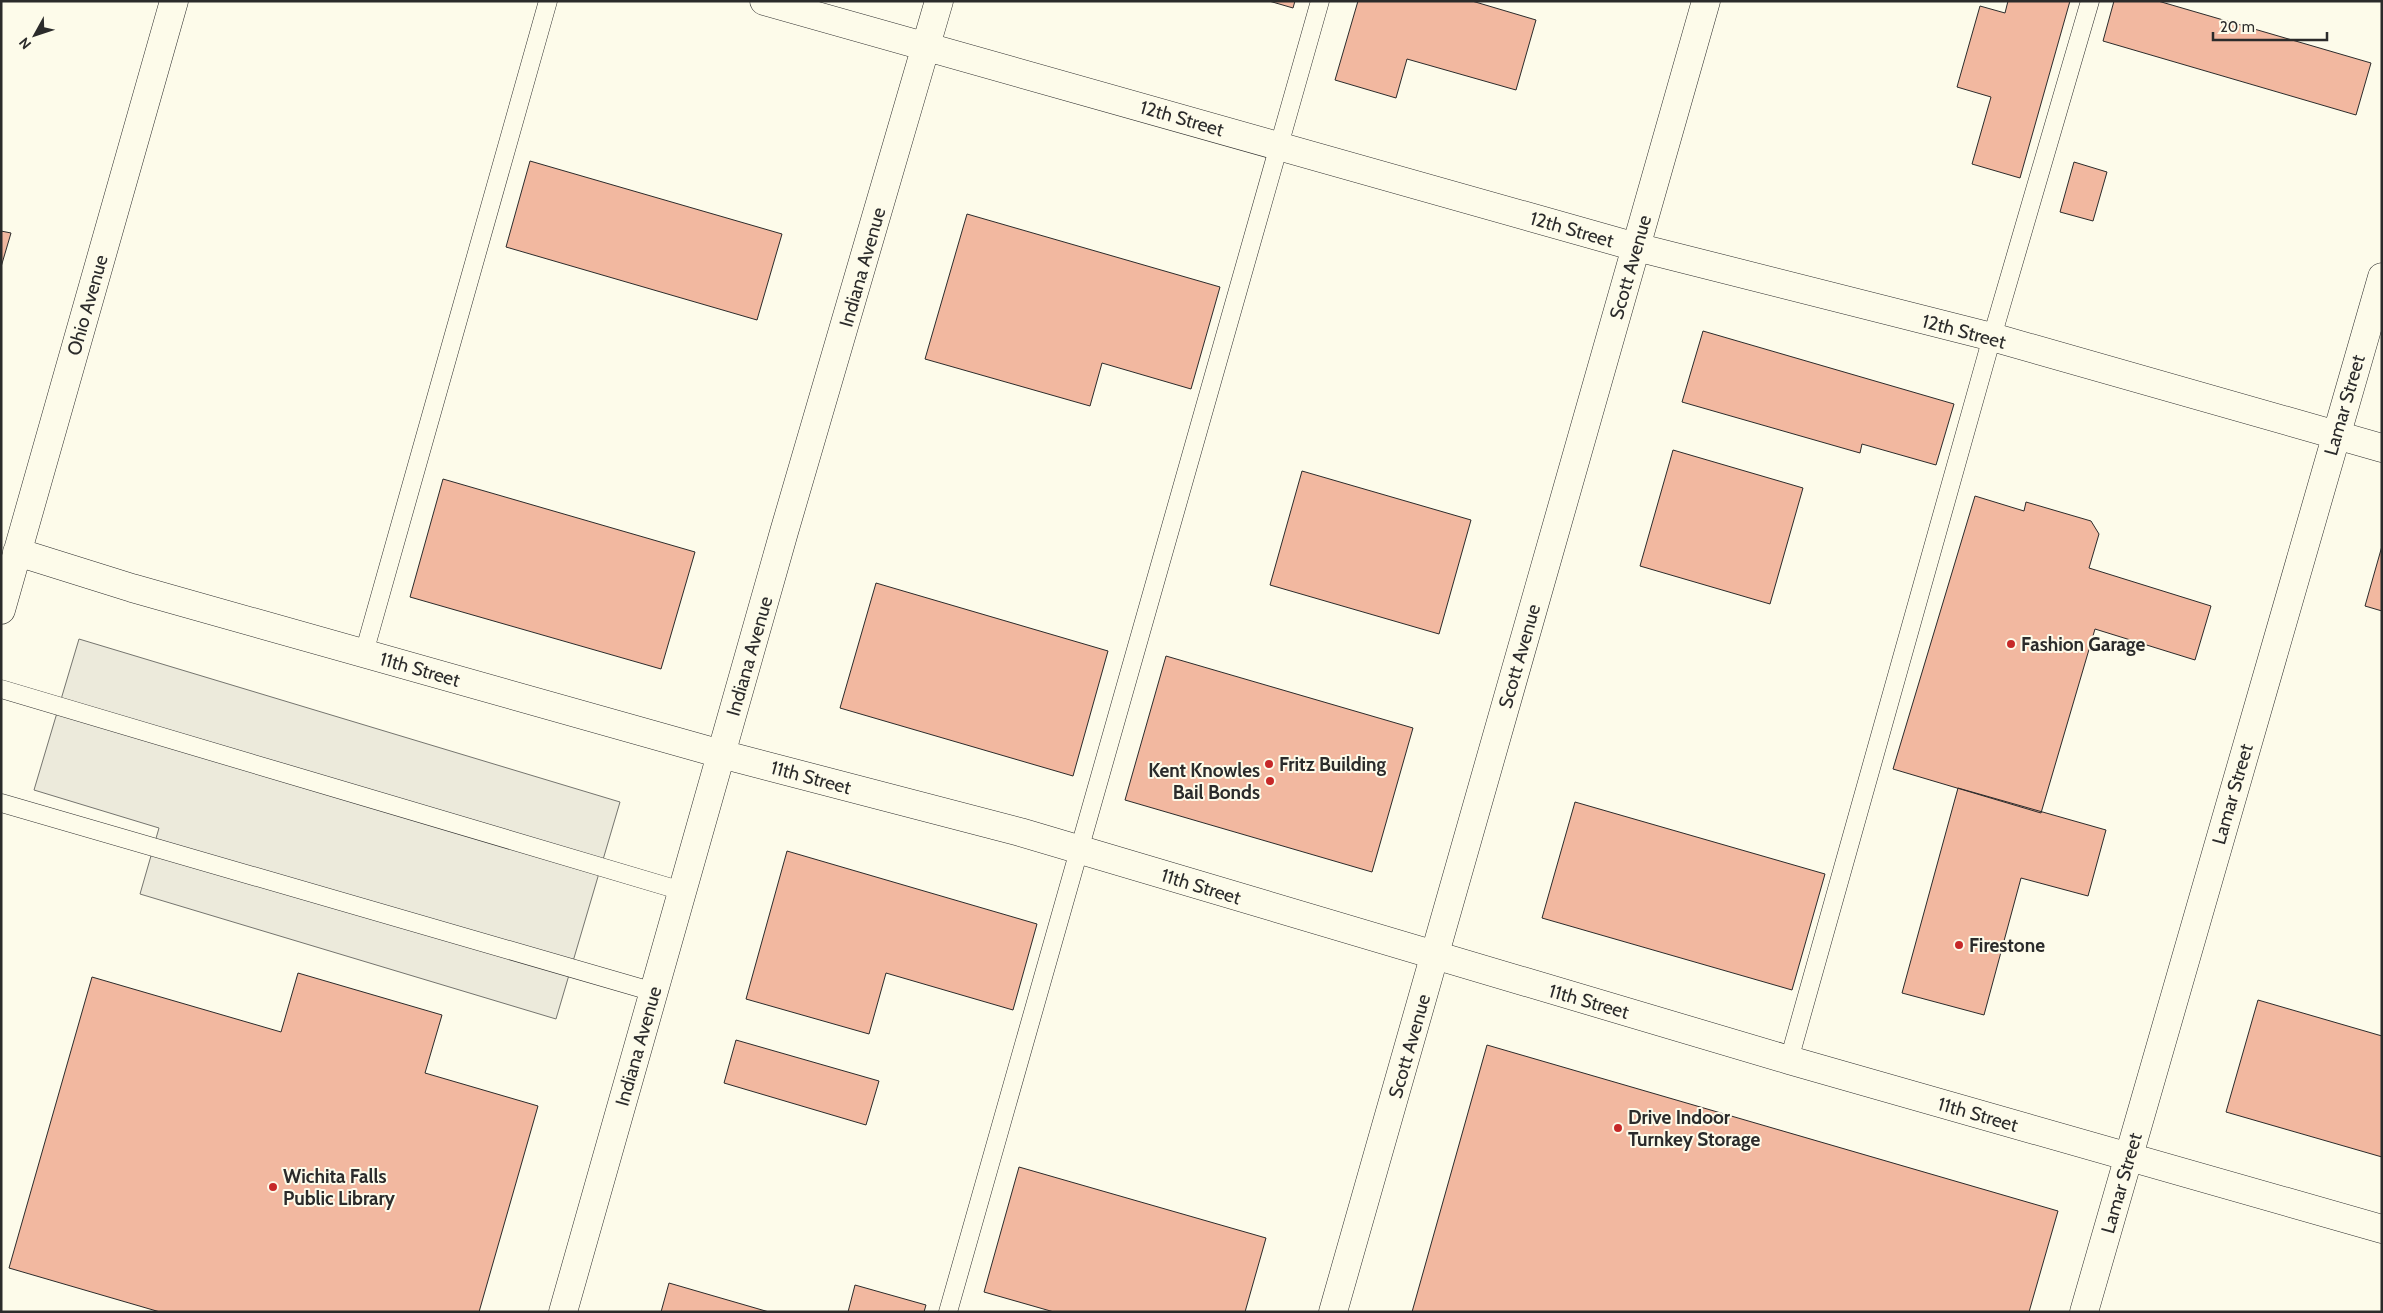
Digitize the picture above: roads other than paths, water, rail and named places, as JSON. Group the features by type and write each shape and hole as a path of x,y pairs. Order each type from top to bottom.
{"street":[{"name":"Ohio Avenue","path":"1,610 174,1"},
{"name":"12th Street","path":"764,1 1636,247 1992,338 2382,448"},
{"name":"Indiana Avenue","path":"563,1312 721,754 939,1"},
{"name":"Scott Avenue","path":"1333,1312 1706,1"},
{"name":"Lamar Street","path":"2084,1312 2382,276"},
{"name":"11th Street","path":"17,552 132,588 721,754 1011,829 1789,1060 2382,1229"}],"lane":[{"path":"364,653 548,1"},
{"path":"948,1312 1320,1"},
{"path":"1789,1060 1992,338 2090,1"},
{"path":"1,689 682,891"},
{"path":"1,803 654,992"}],"place":[{"name":"Fashion Garage","path":"2011,644"},
{"name":"Fritz Building","path":"1269,764"},
{"name":"Kent Knowles Bail Bonds","path":"1270,781"},
{"name":"Firestone","path":"1959,945"},
{"name":"Drive Indoor Turnkey Storage","path":"1618,1128"},
{"name":"Wichita Falls Public Library","path":"273,1187"}]}
